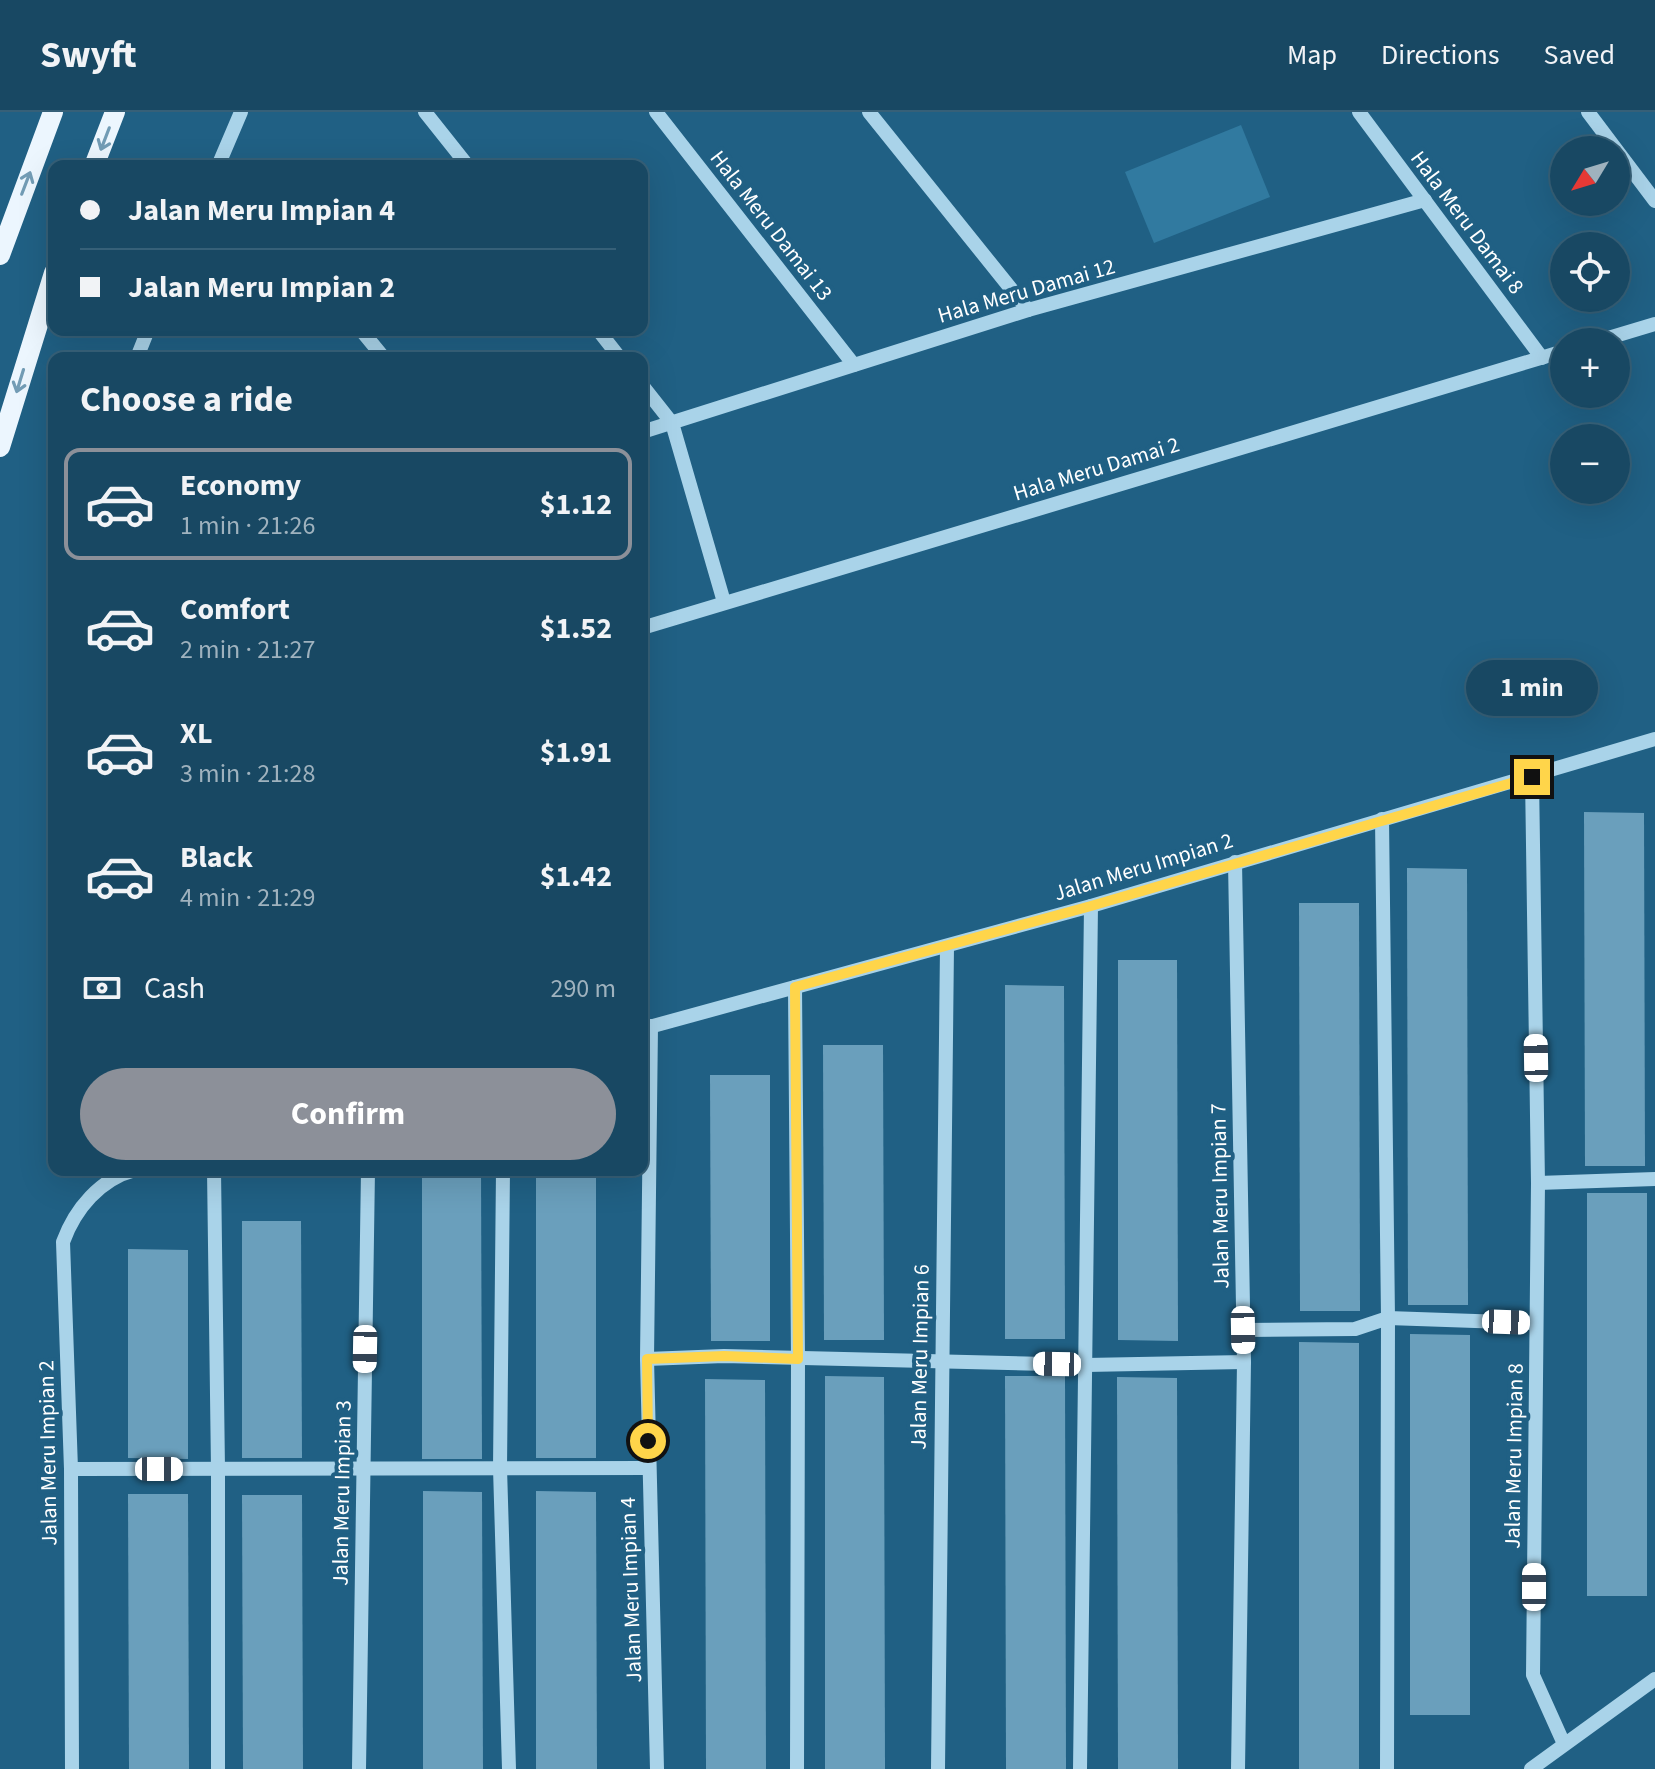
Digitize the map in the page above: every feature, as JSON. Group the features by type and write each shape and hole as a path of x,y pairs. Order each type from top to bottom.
{"main road":[{"path":"0,255 53,112"},
{"path":"96,160 115,112"},
{"path":"0,447 48,292"}],"street":[{"path":"223,160 241,112"},
{"path":"425,112 463,160"},
{"name":"Hala Meru Damai 13","path":"656,112 854,365"},
{"path":"869,112 1028,310"},
{"name":"Hala Meru Damai 8","path":"1359,112 1542,358"},
{"path":"1588,112 1655,201"},
{"name":"Hala Meru Damai 12","path":"648,430 1028,310 1425,200"},
{"path":"1630,332 1655,324"},
{"path":"366,336 379,352"},
{"path":"603,336 615,352"},
{"name":"Hala Meru Damai 2","path":"648,626 1550,355"},
{"path":"648,393 672,423 724,602"},
{"name":"Jalan Meru Impian 2","path":"648,1027 1091,906 1655,739"},
{"name":"Jalan Meru Impian 8","path":"1532,777 1538,1183 1533,1675 1564,1744"},
{"path":"1382,819 1388,1318 1387,1769"},
{"name":"Jalan Meru Impian 7","path":"1235,862 1244,1362 1238,1769"},
{"path":"1080,1769 1091,906"},
{"name":"Jalan Meru Impian 6","path":"938,1769 940,1361 947,946"},
{"path":"795,987 797,1769"},
{"name":"Jalan Meru Impian 2","path":"72,1769 71,1469 63,1242 70,1222 82,1205 115,1176"},
{"path":"214,1176 218,1769"},
{"name":"Jalan Meru Impian 3","path":"359,1769 368,1176"},
{"path":"503,1176 500,1468 509,1769"},
{"name":"Jalan Meru Impian 4","path":"646,1176 648,1468 657,1769"},
{"path":"1538,1183 1655,1179"},
{"path":"1243,1330 1355,1329 1388,1318 1536,1323"},
{"path":"647,1359 724,1356 1086,1365 1244,1362"},
{"path":"71,1469 648,1468"},
{"path":"1531,1769 1655,1679"}],"shaded area":[{"path":"1241,125 1270,197 1154,243 1125,172"}],"building":[{"path":"1584,812 1644,813 1645,1166 1585,1166"},
{"path":"1407,868 1467,869 1468,1305 1408,1305"},
{"path":"1299,903 1359,903 1360,1311 1300,1311"},
{"path":"1118,960 1177,960 1178,1341 1118,1340"},
{"path":"1005,985 1064,986 1065,1339 1005,1339"},
{"path":"823,1045 883,1045 884,1340 824,1340"},
{"path":"710,1075 770,1075 770,1341 711,1341"},
{"path":"422,1176 481,1176 482,1459 422,1459"},
{"path":"536,1176 596,1176 596,1458 536,1458"},
{"path":"1587,1193 1647,1193 1647,1596 1587,1596"},
{"path":"242,1221 301,1221 302,1458 242,1458"},
{"path":"128,1249 188,1250 188,1459 128,1458"},
{"path":"1410,1334 1470,1335 1470,1715 1410,1715"},
{"path":"1299,1342 1359,1343 1359,1769 1299,1769"},
{"path":"825,1376 884,1377 885,1769 825,1769"},
{"path":"1005,1376 1065,1376 1066,1769 1006,1769"},
{"path":"1117,1377 1177,1378 1178,1769 1118,1769"},
{"path":"705,1379 765,1380 766,1769 706,1769"},
{"path":"423,1491 482,1492 483,1769 423,1769"},
{"path":"536,1491 596,1492 597,1769 536,1769"},
{"path":"128,1494 188,1494 189,1769 129,1769"},
{"path":"242,1495 302,1495 303,1769 243,1769"}],"route":[{"path":"648,1441 647,1359 724,1356 798,1359 795,987 1091,906 1532,777"}]}
